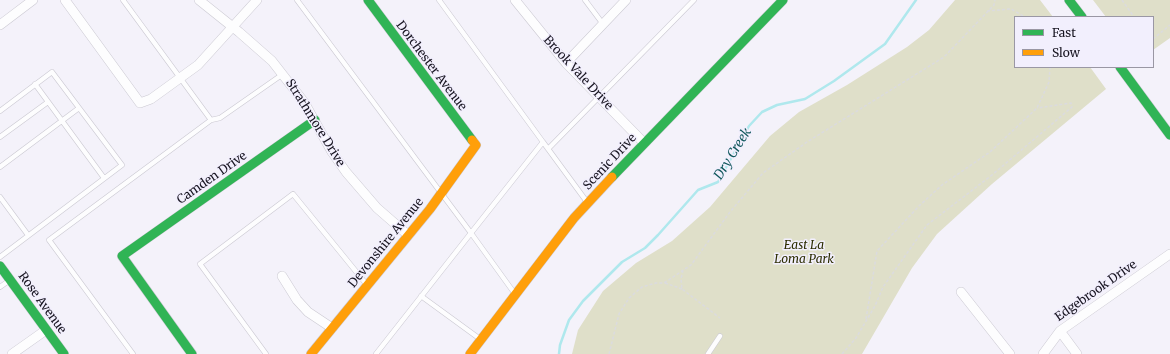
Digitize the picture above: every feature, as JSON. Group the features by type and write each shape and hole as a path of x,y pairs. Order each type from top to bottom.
{"street":[{"path":"0,25 33,0"},
{"path":"65,0 140,103 151,100 180,79 213,51 257,0"},
{"name":"Strathmore Drive","path":"199,0 258,48 283,74 304,102 332,152 362,192 392,222 408,234"},
{"name":"Dorchester Avenue","path":"368,0 476,145"},
{"name":"Brook Vale Drive","path":"516,0 566,63 644,143"},
{"path":"566,63 626,0"},
{"path":"1069,0 1081,16"},
{"name":"Scenic Drive","path":"470,354 574,218 777,2"},
{"path":"1121,68 1170,134"},
{"name":"Camden Drive","path":"192,354 122,256 315,120"},
{"name":"Devonshire Avenue","path":"311,354 442,194 476,145"},
{"name":"Edgebrook Drive","path":"1042,354 1060,331 1170,254"},
{"name":"Rose Avenue","path":"0,266 64,354"},
{"path":"282,276 297,300 308,312 332,328"},
{"path":"961,292 1010,354"},
{"path":"12,354 46,330"},
{"path":"1060,331 1077,354"}],"lane":[{"path":"123,0 211,120"},
{"path":"297,0 515,294"},
{"path":"439,0 588,203"},
{"path":"585,0 603,24"},
{"path":"548,149 601,98 694,0"},
{"path":"0,111 52,72 122,165 0,257"},
{"path":"133,354 49,240 211,120 220,118 283,74"},
{"path":"35,84 104,178"},
{"path":"0,137 48,102"},
{"path":"0,167 79,108"},
{"path":"376,354 543,142"},
{"path":"266,354 200,264 293,194 367,286"},
{"path":"0,197 28,235"},
{"path":"0,287 10,280"},
{"path":"422,296 481,339"},
{"path":"708,354 720,336"}],"path":[{"path":"664,283 691,265 730,212 763,173 807,142 944,57 994,5 995,0"},
{"path":"1122,0 1133,16"},
{"path":"987,11 1012,9 1023,16"},
{"path":"1154,38 1170,25"},
{"path":"866,322 878,251 919,206 942,185 990,152 1037,108 1049,82 1050,68"},
{"path":"842,354 856,338 866,322 883,287 927,225 992,175 1072,107 1070,103 1037,108"},
{"path":"682,288 681,279 683,270"},
{"path":"609,354 617,319 623,305 642,287 656,283 664,283 682,288 720,318"}],"green space":[{"name":"East La Loma Park","path":"955,0 1040,0 1052,16 1014,16 1014,68 1091,68 1106,89 992,184 937,234 912,268 862,354 572,354 578,330 603,291 636,263 672,241 710,207 770,136 799,112 847,85 907,47 929,30"},
{"path":"1093,0 1170,0 1170,38 1154,49 1154,16 1105,16"}],"waterway":[{"name":"Dry Creek","path":"559,354 560,345 569,320 583,301 622,262 645,248 698,190 718,182 749,126 762,112 777,105 805,99 834,81 885,44 916,0"}],"traffic: fast":[{"path":"368,0 472,140"},
{"path":"612,177 783,0"},
{"path":"1069,0 1081,16"},
{"path":"1121,68 1170,135"},
{"path":"192,354 122,256 315,120"},
{"path":"0,266 64,354"}],"traffic: slow":[{"path":"311,354 430,209 476,145 472,140"},
{"path":"470,354 574,218 612,177"}]}
